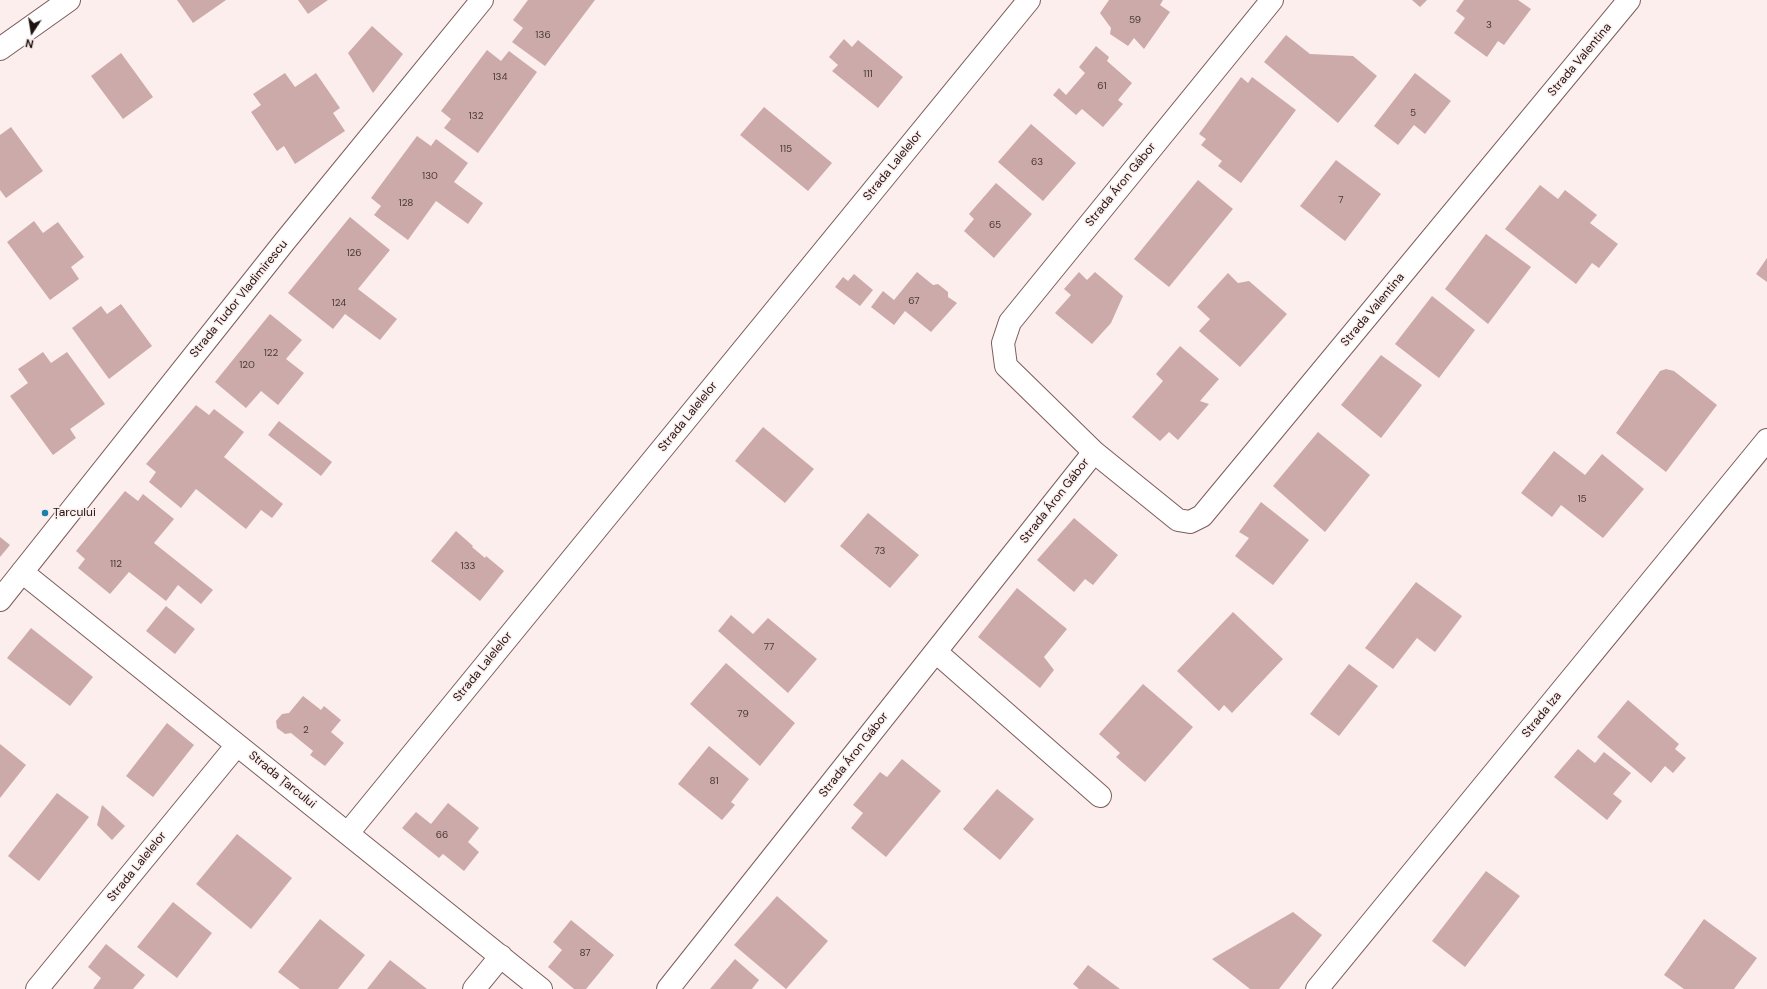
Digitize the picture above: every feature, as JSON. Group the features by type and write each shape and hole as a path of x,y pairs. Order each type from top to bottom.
{"street":[{"path":"0,49 69,0"},
{"name":"Strada Tudor Vladimirescu","path":"0,600 285,241 482,0"},
{"name":"Strada Lalelelor","path":"348,833 1029,0"},
{"name":"Strada Áron Gábor","path":"668,989 1094,452 1006,366 1003,343 1010,322 1272,0"},
{"name":"Strada Valentina","path":"1094,452 1178,520 1190,522 1202,516 1629,0"},
{"name":"Strada Iza","path":"1318,989 1767,440"},
{"name":"Strada Țarcului","path":"22,572 542,989"},
{"path":"936,652 1100,796"},
{"name":"Strada Lalelelor","path":"38,989 237,745"},
{"path":"474,989 501,956"}],"building":[{"path":"177,0 226,0 193,23"},
{"path":"298,0 328,0 308,14"},
{"path":"528,0 595,0 545,66 512,42 523,28 513,20"},
{"path":"1109,0 1163,0 1160,5 1170,12 1144,49 1134,38 1128,46 1110,34 1111,28 1100,13"},
{"path":"1412,0 1427,0 1420,7"},
{"path":"1464,0 1518,0 1531,9 1504,45 1498,41 1487,57 1454,33 1465,18 1456,11"},
{"path":"372,26 403,54 373,93 348,53"},
{"path":"1286,35 1310,54 1353,56 1377,76 1338,123 1264,62"},
{"path":"844,39 852,47 858,40 903,77 878,108 832,71 838,65 829,57"},
{"path":"1096,46 1109,57 1107,61 1132,83 1118,100 1123,104 1103,127 1082,109 1076,115 1053,95 1059,88 1066,95 1085,73 1079,67"},
{"path":"487,50 501,61 509,51 537,72 478,153 444,128 451,119 441,111"},
{"path":"121,53 153,97 123,119 91,76"},
{"path":"285,73 295,87 316,73 340,108 333,113 345,131 295,164 284,146 277,151 251,112 261,105 253,94"},
{"path":"1415,73 1451,101 1425,134 1414,125 1398,145 1374,126"},
{"path":"1241,77 1248,83 1252,77 1296,110 1241,183 1218,166 1222,161 1201,145 1206,139 1199,134"},
{"path":"764,107 832,163 808,191 740,135"},
{"path":"1031,124 1076,163 1043,201 998,162"},
{"path":"11,127 43,171 6,198 0,190 0,135"},
{"path":"417,136 431,146 436,139 468,163 454,182 483,203 468,224 436,201 408,240 374,215 381,206 371,198"},
{"path":"1336,160 1381,194 1345,241 1300,206"},
{"path":"1198,180 1233,209 1169,287 1134,259"},
{"path":"996,183 1032,214 994,258 964,231 974,219 969,214"},
{"path":"1540,185 1558,199 1565,190 1597,215 1590,223 1618,244 1599,268 1592,263 1576,284 1505,229"},
{"path":"350,217 390,250 358,289 397,319 380,340 345,314 333,329 288,293"},
{"path":"34,221 43,233 58,222 84,257 71,267 79,279 50,300 7,242"},
{"path":"1486,234 1531,267 1488,324 1445,289"},
{"path":"1767,258 1767,282 1756,274"},
{"path":"917,272 933,285 938,284 948,292 948,297 957,303 931,332 905,311 894,325 871,307 883,291 894,300"},
{"path":"1079,272 1087,280 1095,272 1123,296 1111,323 1092,344 1055,313 1071,295 1064,289"},
{"path":"1228,273 1238,283 1249,281 1287,314 1240,367 1199,331 1210,319 1197,307"},
{"path":"854,274 873,290 860,306 835,287 843,277 848,281"},
{"path":"1432,296 1475,330 1439,378 1395,344"},
{"path":"121,304 152,346 109,379 72,328 101,306 107,314"},
{"path":"270,314 302,340 286,359 304,373 278,405 261,391 246,408 215,382"},
{"path":"1180,346 1219,379 1200,401 1209,404 1178,440 1169,432 1160,441 1132,417 1163,381 1156,374"},
{"path":"43,352 51,363 67,352 105,404 70,429 76,438 53,455 10,396 28,383 18,369"},
{"path":"1381,355 1422,385 1381,438 1341,405"},
{"path":"1666,369 1674,371 1717,405 1666,472 1616,433 1660,371"},
{"path":"196,405 209,415 214,409 244,432 224,457 283,504 272,518 261,510 246,529 196,489 181,508 149,482 156,472 146,464"},
{"path":"279,421 332,462 321,476 268,435"},
{"path":"763,427 814,469 785,503 735,461"},
{"path":"1318,432 1370,475 1325,532 1273,486"},
{"path":"1554,451 1585,475 1602,454 1644,489 1603,538 1561,505 1552,517 1521,493"},
{"path":"125,491 138,501 143,494 174,519 154,543 213,590 201,604 178,585 166,601 129,572 110,594 78,568 85,559 76,551"},
{"path":"1261,502 1309,540 1273,585 1235,556 1249,538 1239,532"},
{"path":"868,513 919,555 890,588 840,546"},
{"path":"1074,518 1118,555 1093,585 1085,579 1074,592 1037,560"},
{"path":"456,531 485,558 486,556 504,571 480,601 431,561"},
{"path":"0,537 10,545 0,557"},
{"path":"1416,582 1462,616 1435,652 1417,638 1393,669 1365,648"},
{"path":"1017,588 1067,629 1044,657 1054,670 1040,688 978,637"},
{"path":"166,606 195,629 175,654 146,631"},
{"path":"1233,612 1283,659 1232,713 1224,705 1219,711 1177,671"},
{"path":"731,615 753,634 768,618 817,659 788,693 718,631"},
{"path":"31,628 93,677 70,706 7,658"},
{"path":"726,663 795,723 760,766 690,704"},
{"path":"1349,664 1378,686 1339,736 1310,714"},
{"path":"1143,684 1193,727 1145,782 1116,757 1120,753 1099,734"},
{"path":"303,696 321,710 324,706 341,720 331,732 344,743 325,766 310,755 313,751 291,733 285,734 277,728 276,721 282,714 289,713"},
{"path":"1628,700 1679,744 1675,749 1686,758 1673,773 1665,766 1651,783 1597,737"},
{"path":"167,723 194,745 153,797 126,776"},
{"path":"0,744 26,765 0,798"},
{"path":"709,746 749,779 731,802 735,805 722,820 678,784"},
{"path":"1578,749 1595,763 1604,752 1631,773 1613,794 1622,801 1607,820 1554,777"},
{"path":"902,759 941,791 886,857 851,828 863,813 853,805 880,772 887,777"},
{"path":"997,789 1034,819 1000,860 963,829"},
{"path":"57,793 89,817 39,881 8,856"},
{"path":"448,803 479,828 468,842 479,852 464,871 443,854 439,858 402,828 416,812 431,824"},
{"path":"102,805 125,826 112,840 97,825"},
{"path":"237,834 292,878 251,929 196,884"},
{"path":"1486,871 1520,896 1465,967 1432,941"},
{"path":"777,896 828,941 786,989 734,945"},
{"path":"173,902 212,933 177,978 137,947"},
{"path":"1293,912 1322,935 1279,989 1250,989 1212,959"},
{"path":"320,919 365,955 338,989 300,989 278,972"},
{"path":"1704,919 1757,958 1734,989 1684,989 1664,975"},
{"path":"571,920 614,955 586,989 574,989 548,967 562,950 553,942"},
{"path":"106,944 145,975 133,989 93,989 101,978 88,967"},
{"path":"735,959 759,980 752,989 710,989"},
{"path":"390,960 427,989 367,989"},
{"path":"1088,965 1120,989 1079,989 1073,984"}],"place":[{"name":"Țarcului","path":"45,513"}]}
